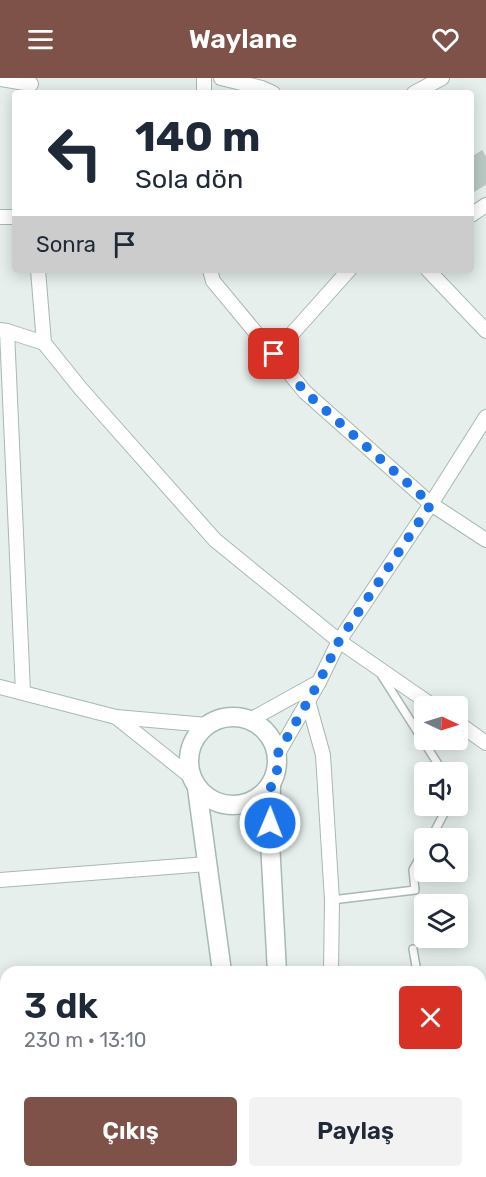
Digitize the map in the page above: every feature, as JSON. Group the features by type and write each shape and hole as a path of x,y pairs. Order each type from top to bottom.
{"street":[{"path":"221,78 266,90"},
{"path":"420,90 442,78"},
{"path":"0,79 32,83"},
{"path":"38,273 44,343"},
{"path":"211,273 213,281 305,392 431,504 486,540"},
{"path":"274,354 346,273"},
{"path":"431,273 486,331"},
{"path":"23,692 3,330 44,343 81,389 215,540 339,641 418,696"},
{"path":"277,755 319,682 339,641 486,417"},
{"path":"250,720 319,682"},
{"path":"0,687 116,717 207,725"},
{"path":"308,701 323,755 332,900 331,966"},
{"path":"116,717 194,782 214,801 234,806 248,803 260,796 271,785 277,771 277,755 272,741 263,728 250,720 236,716 220,718 207,725 190,747 188,762 194,782 221,966"},
{"path":"468,730 486,742"},
{"path":"271,785 270,842 277,966"},
{"path":"0,880 207,864"}],"lane":[{"path":"378,669 437,762"},
{"path":"332,900 415,890 415,882"},
{"path":"413,949 416,966"}],"building":[{"path":"482,151 486,158 486,184 474,191 474,156"}],"route":[{"path":"270,823 271,785 277,771 277,755 319,682 339,641 431,504 305,392 274,354"}]}
